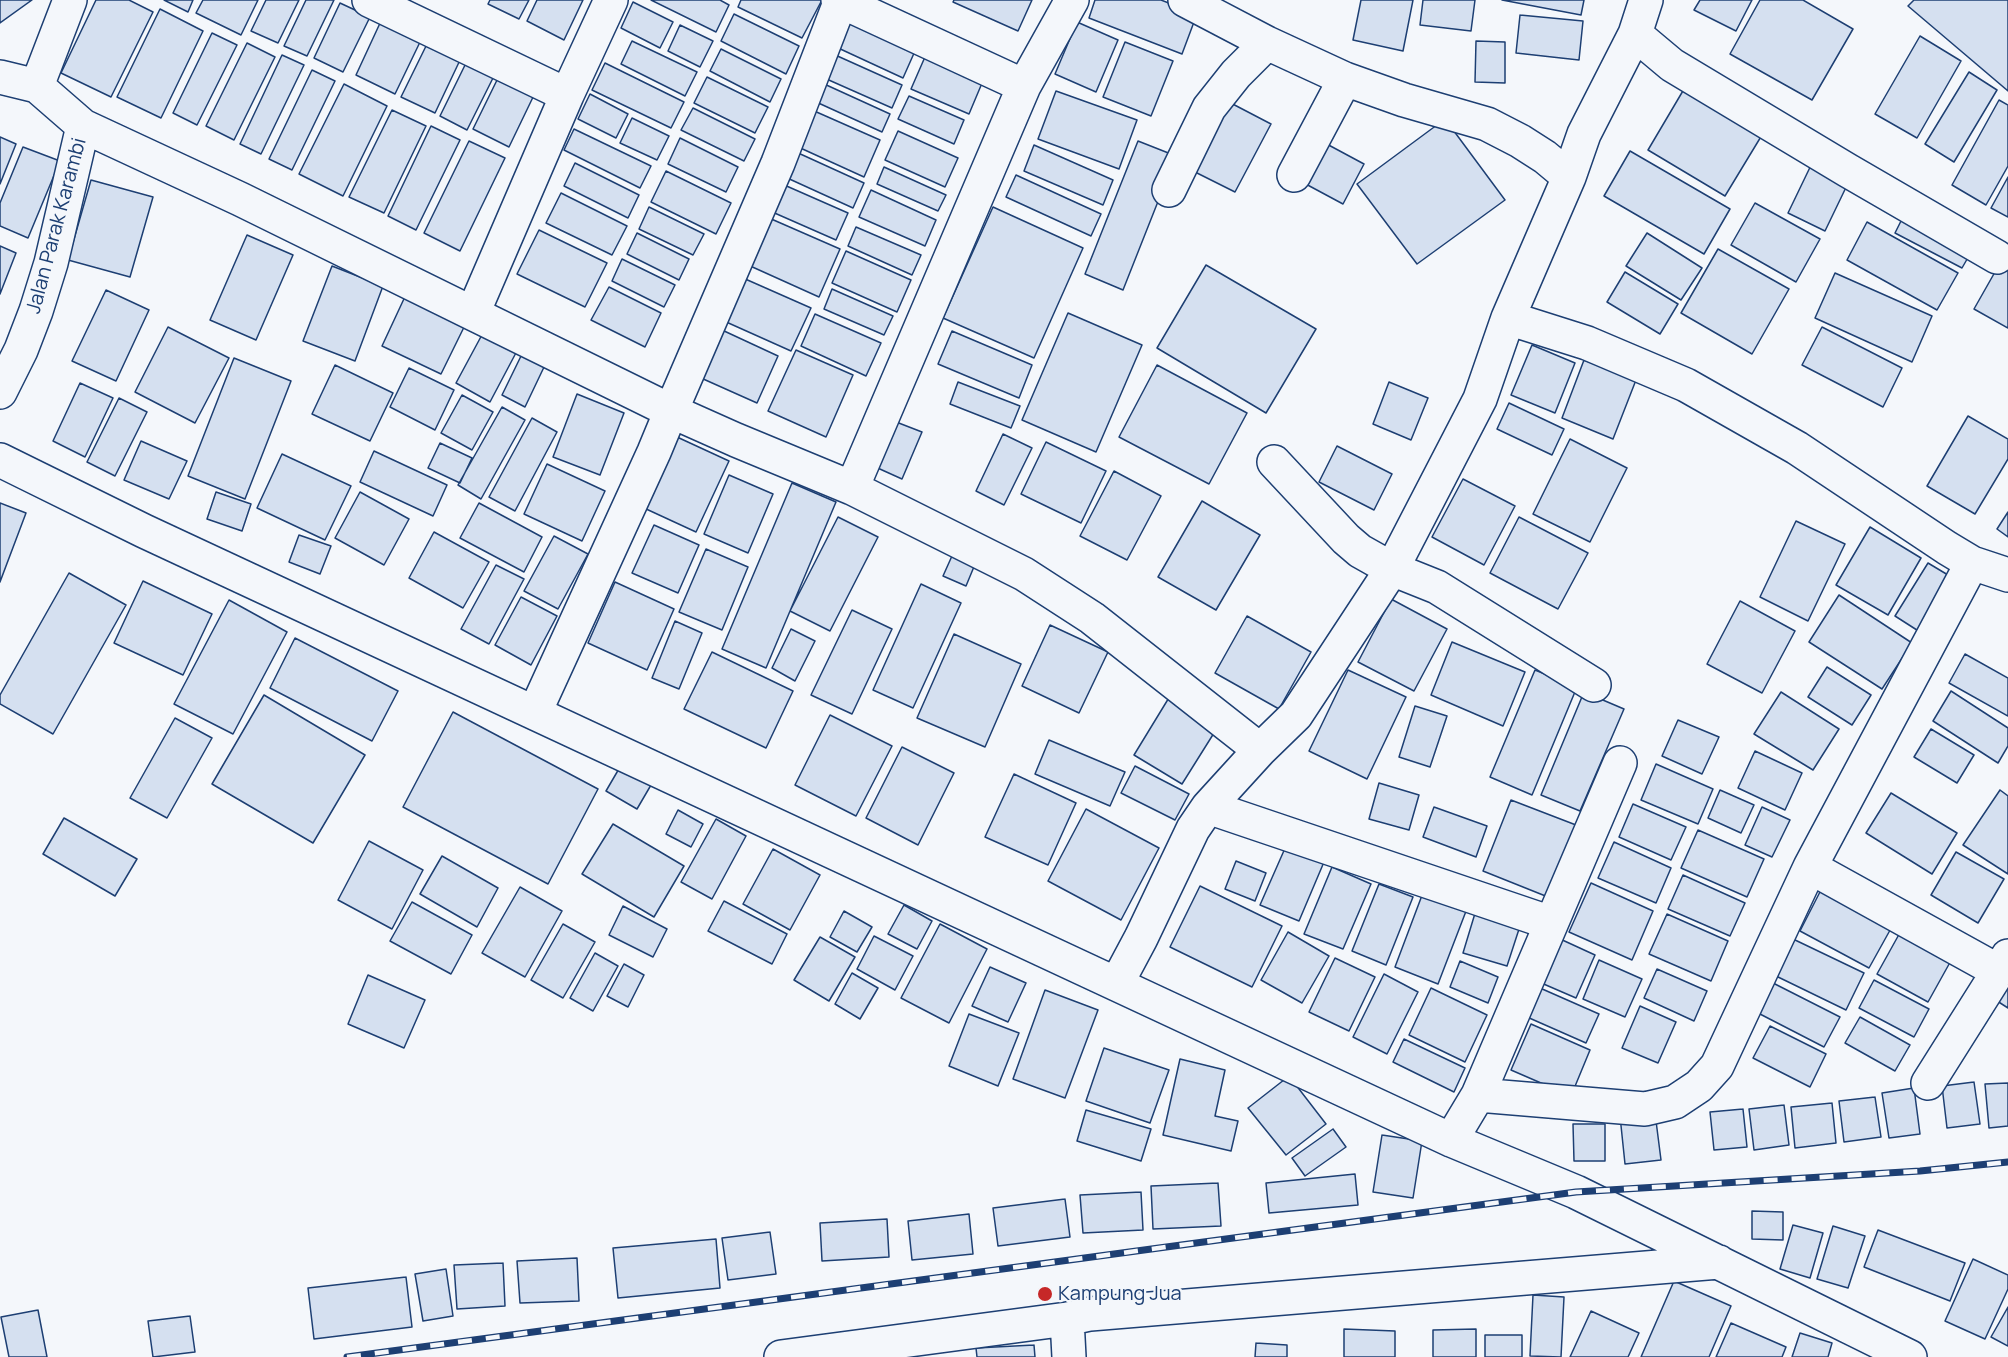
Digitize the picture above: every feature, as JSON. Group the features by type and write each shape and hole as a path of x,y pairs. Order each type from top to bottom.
{"street":[{"path":"37,86 70,0"},
{"path":"369,0 567,95"},
{"path":"473,313 567,95 611,0"},
{"path":"535,712 654,452 778,163 840,0 1024,86"},
{"path":"852,488 1024,86 1072,0"},
{"path":"1185,0 1267,43 1346,79 1404,100 1487,124 1528,146 1569,177"},
{"path":"1117,983 1193,829 1208,807 1260,750 1296,715 1392,569 1480,399 1508,318 1569,177 1584,134 1635,34 1646,0"},
{"path":"1635,34 1672,65 1997,257"},
{"path":"1169,190 1209,108 1236,74 1267,43"},
{"path":"0,77 37,86 83,126 250,204 670,411 852,488 1024,574 1092,618 1260,750"},
{"path":"1294,175 1346,79"},
{"name":"Jalan Parak Karambi","path":"0,392 21,350 42,292 83,126"},
{"path":"1508,318 1587,343 1686,385 1797,448 1972,563 2008,574"},
{"path":"0,460 144,531 1451,1140 1576,1192 1910,1357"},
{"path":"1274,462 1360,551 1392,569 1437,587 1594,685"},
{"path":"1478,1095 1645,1109 1676,1102 1699,1086 1717,1066 1810,867 1972,563"},
{"path":"1451,1140 1478,1095 1620,763"},
{"path":"1208,807 1551,923"},
{"path":"1810,867 2003,963 1928,1083"},
{"path":"781,1357 1102,1313 1719,1262"},
{"path":"1067,1319 1069,1357"}],"building":[{"path":"0,0 32,0 0,23"},
{"path":"96,0 129,0 153,12 111,97 61,73"},
{"path":"164,0 193,0 188,12"},
{"path":"203,0 258,0 241,35 196,13"},
{"path":"266,0 299,0 278,43 251,31"},
{"path":"306,0 334,0 307,56 284,46"},
{"path":"490,0 529,0 519,19 488,4"},
{"path":"537,0 583,0 564,40 527,21"},
{"path":"651,0 720,0 729,5 716,32"},
{"path":"741,0 822,0 802,38 738,7"},
{"path":"954,0 1032,0 1018,31 953,2"},
{"path":"1095,0 1161,0 1197,14 1182,54 1089,18"},
{"path":"1361,0 1413,0 1403,51 1353,40"},
{"path":"1423,0 1475,0 1471,31 1420,25"},
{"path":"1502,0 1584,0 1581,15"},
{"path":"1700,0 1752,0 1736,31 1694,10"},
{"path":"1760,0 1803,0 1853,29 1812,100 1730,54"},
{"path":"1914,0 2008,0 2008,91 1908,6"},
{"path":"633,2 673,22 660,48 621,28"},
{"path":"340,3 370,17 343,72 314,58"},
{"path":"160,9 203,31 161,118 117,97"},
{"path":"851,12 919,42 903,78 836,47"},
{"path":"734,14 799,46 786,74 721,41"},
{"path":"1520,15 1583,21 1579,60 1516,53"},
{"path":"381,21 421,40 395,94 356,75"},
{"path":"1077,22 1118,40 1096,92 1055,74"},
{"path":"680,25 713,41 700,67 668,51"},
{"path":"212,33 237,45 197,125 173,113"},
{"path":"1920,36 1961,61 1917,138 1875,114"},
{"path":"632,41 697,72 685,96 621,64"},
{"path":"1476,41 1505,42 1505,83 1475,82"},
{"path":"428,42 461,58 435,113 401,97"},
{"path":"1125,42 1173,61 1151,116 1103,97"},
{"path":"247,43 275,57 234,140 206,126"},
{"path":"721,49 781,79 770,102 710,71"},
{"path":"928,50 985,76 969,114 911,89"},
{"path":"833,54 902,85 892,108 822,77"},
{"path":"282,55 304,65 261,154 240,144"},
{"path":"467,61 495,74 467,130 440,116"},
{"path":"605,63 684,102 671,128 592,90"},
{"path":"312,70 335,81 292,170 269,159"},
{"path":"1969,72 1997,90 1954,162 1925,144"},
{"path":"499,76 535,93 509,147 473,129"},
{"path":"707,77 768,107 755,133 694,103"},
{"path":"822,83 890,114 882,132 814,101"},
{"path":"344,84 387,106 343,196 299,174"},
{"path":"1687,84 1765,130 1725,196 1648,150"},
{"path":"1056,91 1137,120 1119,169 1038,139"},
{"path":"590,94 628,114 616,138 578,119"},
{"path":"909,96 964,120 954,144 898,119"},
{"path":"1225,100 1271,124 1235,192 1189,169"},
{"path":"1999,100 2008,105 2008,166 1986,205 1952,185"},
{"path":"693,108 755,139 744,161 681,130"},
{"path":"392,110 426,126 384,213 349,197"},
{"path":"812,110 880,140 864,177 796,146"},
{"path":"632,118 669,136 657,160 620,143"},
{"path":"1445,119 1505,200 1417,264 1357,184"},
{"path":"431,126 460,140 416,230 388,216"},
{"path":"574,129 651,166 640,188 564,150"},
{"path":"898,131 958,158 945,187 885,160"},
{"path":"0,137 16,144 0,184"},
{"path":"680,138 738,167 726,192 668,164"},
{"path":"469,141 505,158 460,251 424,233"},
{"path":"1138,141 1176,156 1123,290 1085,274"},
{"path":"1323,142 1364,164 1343,204 1302,182"},
{"path":"1034,145 1113,180 1103,205 1024,171"},
{"path":"23,147 60,161 28,238 0,226 0,203"},
{"path":"1630,151 1730,209 1704,254 1604,196"},
{"path":"796,152 864,183 853,208 785,177"},
{"path":"1814,159 1851,177 1825,231 1788,213"},
{"path":"575,163 639,195 628,218 564,186"},
{"path":"884,167 946,195 938,211 877,184"},
{"path":"666,171 731,203 716,234 651,202"},
{"path":"1016,175 1101,214 1091,236 1006,197"},
{"path":"2008,177 2008,217 1991,208"},
{"path":"91,180 153,197 130,277 68,260"},
{"path":"782,184 848,213 836,240 770,211"},
{"path":"871,190 936,220 925,246 859,217"},
{"path":"561,193 627,226 612,255 546,223"},
{"path":"1755,203 1820,239 1796,282 1731,245"},
{"path":"649,207 704,234 693,255 639,229"},
{"path":"993,207 1083,248 1034,358 943,318"},
{"path":"1906,211 1974,247 1962,268 1895,233"},
{"path":"769,218 840,249 819,297 748,265"},
{"path":"1867,222 1958,273 1937,310 1847,260"},
{"path":"856,227 921,255 912,275 848,246"},
{"path":"539,230 607,263 585,307 517,274"},
{"path":"637,233 689,259 679,280 627,254"},
{"path":"1647,233 1702,268 1681,300 1626,266"},
{"path":"247,235 293,255 256,340 210,320"},
{"path":"0,246 16,253 0,294"},
{"path":"1718,249 1789,289 1752,354 1681,313"},
{"path":"2008,249 2008,328 1974,309"},
{"path":"846,251 911,280 897,312 832,283"},
{"path":"622,259 675,285 664,307 612,281"},
{"path":"1206,265 1316,329 1266,413 1157,348"},
{"path":"332,266 383,286 355,361 303,341"},
{"path":"1625,272 1678,304 1660,334 1607,302"},
{"path":"1835,273 1932,316 1912,362 1815,318"},
{"path":"743,278 811,308 791,351 724,321"},
{"path":"609,287 661,313 645,347 591,320"},
{"path":"409,288 469,317 441,374 382,346"},
{"path":"832,289 893,316 884,335 824,309"},
{"path":"106,290 149,310 116,381 72,361"},
{"path":"1068,313 1142,345 1096,452 1022,420"},
{"path":"815,314 881,343 866,376 801,346"},
{"path":"168,327 229,358 195,423 135,392"},
{"path":"1822,327 1902,368 1883,407 1802,365"},
{"path":"722,330 778,356 757,403 701,378"},
{"path":"484,331 518,349 490,402 456,383"},
{"path":"952,331 1032,365 1019,398 938,364"},
{"path":"1532,345 1575,363 1555,413 1511,395"},
{"path":"796,350 853,375 826,437 768,411"},
{"path":"522,354 545,365 525,407 502,395"},
{"path":"234,358 291,381 245,499 188,476"},
{"path":"1584,360 1636,380 1613,439 1562,418"},
{"path":"335,365 393,393 370,441 312,414"},
{"path":"1157,365 1247,413 1209,484 1119,437"},
{"path":"409,368 454,390 435,430 390,407"},
{"path":"958,382 1020,406 1011,428 950,404"},
{"path":"1389,382 1428,398 1411,440 1373,424"},
{"path":"80,383 113,398 85,457 53,441"},
{"path":"577,394 624,413 600,475 553,457"},
{"path":"462,395 493,412 472,450 441,433"},
{"path":"119,398 147,412 115,476 87,462"},
{"path":"1509,403 1564,429 1552,455 1497,429"},
{"path":"502,407 525,420 481,499 458,485"},
{"path":"1968,416 2008,439 2008,459 1975,514 1927,486"},
{"path":"532,418 557,432 515,511 489,497"},
{"path":"891,420 922,432 902,479 871,465"},
{"path":"1003,434 1032,448 1004,505 976,491"},
{"path":"677,437 729,461 696,532 644,508"},
{"path":"1570,439 1627,468 1590,542 1533,514"},
{"path":"141,441 187,461 169,499 124,480"},
{"path":"1046,442 1106,471 1081,523 1021,494"},
{"path":"440,443 472,458 460,483 428,468"},
{"path":"1337,446 1392,474 1374,510 1319,482"},
{"path":"374,451 447,485 433,516 360,482"},
{"path":"282,454 351,486 325,540 257,508"},
{"path":"547,464 605,491 582,541 524,514"},
{"path":"1114,471 1161,496 1127,560 1080,536"},
{"path":"729,475 773,494 748,553 704,534"},
{"path":"1463,479 1515,506 1484,565 1432,537"},
{"path":"792,483 836,502 766,668 722,649"},
{"path":"216,492 251,504 242,531 207,519"},
{"path":"360,492 409,519 384,565 335,538"},
{"path":"1202,501 1260,535 1216,610 1158,577"},
{"path":"0,503 26,513 0,582"},
{"path":"479,503 542,537 524,572 460,538"},
{"path":"2008,512 2008,537 1997,529"},
{"path":"838,517 878,537 830,631 790,611"},
{"path":"1519,517 1588,553 1558,609 1490,573"},
{"path":"1796,521 1845,544 1808,621 1760,597"},
{"path":"654,525 699,545 678,593 632,573"},
{"path":"1870,527 1921,558 1888,615 1836,585"},
{"path":"434,532 489,562 463,608 409,578"},
{"path":"299,535 331,546 320,574 289,562"},
{"path":"554,536 588,554 558,609 524,591"},
{"path":"956,547 978,557 966,586 943,576"},
{"path":"706,549 748,567 722,630 679,612"},
{"path":"1928,563 1953,578 1920,632 1895,616"},
{"path":"496,565 524,579 489,644 461,629"},
{"path":"69,573 126,605 53,734 0,704 0,695"},
{"path":"143,581 212,614 183,675 114,643"},
{"path":"615,582 674,609 647,670 588,643"},
{"path":"921,584 961,603 913,708 873,690"},
{"path":"1839,595 1912,643 1882,689 1809,642"},
{"path":"521,597 557,616 531,665 495,645"},
{"path":"1391,599 1447,629 1414,691 1358,662"},
{"path":"229,600 287,632 233,734 174,704"},
{"path":"1740,601 1795,631 1762,693 1707,664"},
{"path":"852,610 892,629 852,714 811,695"},
{"path":"1247,616 1311,652 1279,709 1215,673"},
{"path":"675,621 702,633 679,689 652,678"},
{"path":"1050,625 1108,652 1079,713 1022,686"},
{"path":"791,629 815,641 795,681 772,668"},
{"path":"954,634 1021,664 985,747 917,718"},
{"path":"295,638 398,691 372,741 270,688"},
{"path":"1452,642 1525,672 1503,726 1431,695"},
{"path":"712,652 793,691 766,748 684,709"},
{"path":"1965,654 2008,678 2008,716 1949,683"},
{"path":"1827,667 1871,695 1852,725 1808,697"},
{"path":"1348,670 1406,697 1367,779 1309,751"},
{"path":"1535,670 1577,687 1532,795 1490,777"},
{"path":"1951,691 2008,728 2008,746 1998,763 1933,721"},
{"path":"1584,692 1624,709 1580,811 1541,795"},
{"path":"1781,692 1839,729 1813,770 1754,734"},
{"path":"264,695 365,755 313,843 212,784"},
{"path":"1170,696 1219,725 1182,784 1134,755"},
{"path":"1415,706 1447,716 1430,767 1399,757"},
{"path":"453,712 598,789 548,884 403,807"},
{"path":"830,715 892,746 856,816 795,785"},
{"path":"175,718 212,738 167,818 130,798"},
{"path":"1678,720 1719,737 1702,774 1662,756"},
{"path":"1931,729 1974,755 1957,783 1914,757"},
{"path":"1049,740 1125,772 1110,806 1035,774"},
{"path":"902,747 954,773 918,845 866,818"},
{"path":"1755,751 1802,773 1785,810 1738,788"},
{"path":"1656,764 1713,789 1698,824 1641,800"},
{"path":"1135,766 1189,794 1175,820 1121,793"},
{"path":"620,767 651,785 637,809 606,791"},
{"path":"1014,774 1076,803 1048,865 985,837"},
{"path":"1379,783 1419,795 1409,830 1369,819"},
{"path":"1720,790 1754,805 1741,833 1708,818"},
{"path":"2000,790 2008,796 2008,874 1963,845"},
{"path":"1891,793 1957,833 1932,874 1866,833"},
{"path":"1511,800 1576,825 1548,897 1483,871"},
{"path":"1633,804 1686,827 1671,860 1619,837"},
{"path":"1434,807 1487,826 1476,857 1423,837"},
{"path":"1762,807 1790,820 1772,857 1745,845"},
{"path":"1086,809 1159,848 1121,920 1048,881"},
{"path":"678,810 703,824 691,847 666,834"},
{"path":"64,818 137,859 115,896 43,854"},
{"path":"716,819 746,836 712,899 681,882"},
{"path":"613,824 684,866 654,917 582,874"},
{"path":"1698,830 1764,859 1747,897 1681,868"},
{"path":"369,841 423,870 392,929 338,900"},
{"path":"1614,842 1671,868 1656,903 1598,878"},
{"path":"1286,846 1324,862 1299,921 1260,905"},
{"path":"773,849 820,875 790,930 743,904"},
{"path":"1956,852 2004,879 1978,923 1931,895"},
{"path":"442,856 498,888 477,927 420,894"},
{"path":"1236,861 1266,873 1255,901 1225,889"},
{"path":"1332,867 1371,884 1343,949 1304,934"},
{"path":"1683,875 1745,903 1730,936 1668,909"},
{"path":"1591,883 1653,911 1632,960 1569,932"},
{"path":"1379,884 1413,897 1386,965 1352,951"},
{"path":"1200,886 1282,926 1252,987 1170,947"},
{"path":"1823,886 1894,923 1869,968 1800,931"},
{"path":"520,887 562,911 525,977 482,953"},
{"path":"1424,890 1468,906 1438,984 1395,967"},
{"path":"724,901 787,934 772,964 708,931"},
{"path":"412,902 472,935 451,974 390,941"},
{"path":"904,905 932,921 917,949 888,934"},
{"path":"623,906 667,929 653,957 609,935"},
{"path":"1476,910 1521,923 1507,966 1463,953"},
{"path":"844,911 872,927 857,952 830,937"},
{"path":"1667,914 1728,941 1711,981 1649,954"},
{"path":"563,924 595,942 563,998 531,980"},
{"path":"940,924 987,949 949,1023 901,998"},
{"path":"1902,929 1953,957 1928,1002 1877,974"},
{"path":"1288,932 1329,956 1302,1003 1261,980"},
{"path":"874,936 913,956 895,990 857,969"},
{"path":"820,937 855,957 829,1001 794,980"},
{"path":"1558,938 1595,955 1576,998 1539,982"},
{"path":"1793,939 1864,973 1846,1010 1776,976"},
{"path":"595,953 618,966 593,1011 570,998"},
{"path":"1335,958 1375,977 1349,1031 1309,1012"},
{"path":"1599,960 1642,979 1625,1017 1583,999"},
{"path":"1460,961 1498,977 1488,1003 1450,987"},
{"path":"624,964 644,975 628,1007 607,996"},
{"path":"990,967 1026,983 1008,1022 972,1006"},
{"path":"1657,969 1707,991 1694,1021 1644,998"},
{"path":"852,973 878,988 860,1019 835,1004"},
{"path":"1384,974 1418,992 1387,1054 1353,1037"},
{"path":"368,975 425,1000 404,1048 348,1024"},
{"path":"2008,979 2008,1008 1994,999"},
{"path":"1874,980 1929,1009 1914,1037 1859,1008"},
{"path":"1773,983 1840,1017 1824,1047 1758,1013"},
{"path":"1431,988 1487,1015 1465,1062 1409,1035"},
{"path":"1540,988 1599,1014 1586,1043 1527,1017"},
{"path":"1045,990 1098,1010 1065,1098 1013,1079"},
{"path":"1640,1006 1676,1022 1658,1063 1622,1048"},
{"path":"969,1014 1019,1033 998,1086 949,1066"},
{"path":"1860,1017 1910,1045 1895,1071 1845,1043"},
{"path":"1531,1024 1590,1050 1571,1096 1511,1070"},
{"path":"1770,1026 1826,1054 1810,1087 1753,1058"},
{"path":"1404,1039 1465,1068 1454,1092 1393,1062"},
{"path":"1104,1048 1169,1070 1150,1123 1086,1101"},
{"path":"1180,1059 1225,1070 1215,1116 1238,1121 1231,1151 1163,1135"},
{"path":"1289,1076 1326,1124 1286,1155 1248,1108"},
{"path":"1974,1082 1980,1124 1947,1128 1942,1086"},
{"path":"2008,1083 2008,1126 1989,1128 1985,1084"},
{"path":"1914,1088 1920,1134 1889,1138 1882,1093"},
{"path":"1875,1097 1881,1137 1844,1142 1839,1101"},
{"path":"1832,1103 1836,1143 1795,1148 1791,1107"},
{"path":"1784,1105 1789,1145 1754,1150 1749,1109"},
{"path":"1743,1109 1747,1147 1714,1150 1710,1112"},
{"path":"1086,1110 1151,1129 1141,1161 1077,1141"},
{"path":"1655,1113 1661,1160 1625,1164 1620,1116"},
{"path":"1573,1124 1605,1124 1605,1161 1574,1161"},
{"path":"1333,1129 1346,1147 1305,1176 1292,1158"},
{"path":"1382,1135 1422,1141 1413,1198 1373,1192"},
{"path":"1355,1174 1358,1205 1269,1213 1266,1183"},
{"path":"1218,1183 1221,1226 1153,1229 1151,1186"},
{"path":"1141,1192 1143,1230 1083,1233 1080,1195"},
{"path":"1065,1199 1070,1237 998,1246 993,1208"},
{"path":"1752,1211 1783,1212 1783,1240 1752,1239"},
{"path":"969,1214 973,1254 912,1260 908,1221"},
{"path":"887,1219 889,1257 822,1261 820,1223"},
{"path":"1793,1225 1823,1233 1810,1278 1780,1269"},
{"path":"1833,1226 1865,1236 1848,1288 1817,1279"},
{"path":"1878,1230 1965,1263 1950,1301 1864,1267"},
{"path":"770,1232 776,1274 728,1280 722,1238"},
{"path":"716,1239 720,1288 618,1298 613,1248"},
{"path":"577,1258 579,1301 520,1303 517,1261"},
{"path":"1973,1259 2008,1275 2008,1289 1985,1339 1945,1321"},
{"path":"503,1263 505,1306 457,1309 454,1265"},
{"path":"446,1269 453,1316 423,1321 415,1274"},
{"path":"406,1277 412,1327 314,1339 308,1288"},
{"path":"1674,1281 1731,1306 1709,1357 1641,1357"},
{"path":"1533,1295 1564,1297 1561,1357 1530,1356"},
{"path":"2008,1307 2008,1346 1991,1337"},
{"path":"38,1310 47,1357 9,1357 1,1317"},
{"path":"1591,1311 1639,1333 1628,1357 1570,1357"},
{"path":"190,1316 195,1352 153,1357 148,1321"},
{"path":"1731,1323 1786,1347 1782,1357 1716,1357"},
{"path":"1344,1329 1395,1331 1395,1357 1344,1357"},
{"path":"1476,1329 1476,1357 1433,1357 1433,1330"},
{"path":"1800,1333 1832,1343 1828,1357 1792,1357"},
{"path":"1485,1335 1522,1335 1522,1357 1485,1357"},
{"path":"1256,1343 1287,1345 1287,1357 1255,1357"},
{"path":"1034,1345 1035,1357 977,1357 976,1348"}],"railway":[{"path":"347,1357 1576,1192 1920,1171 2008,1162"}],"place":[{"name":"Kampung Jua","path":"1045,1294"}]}
